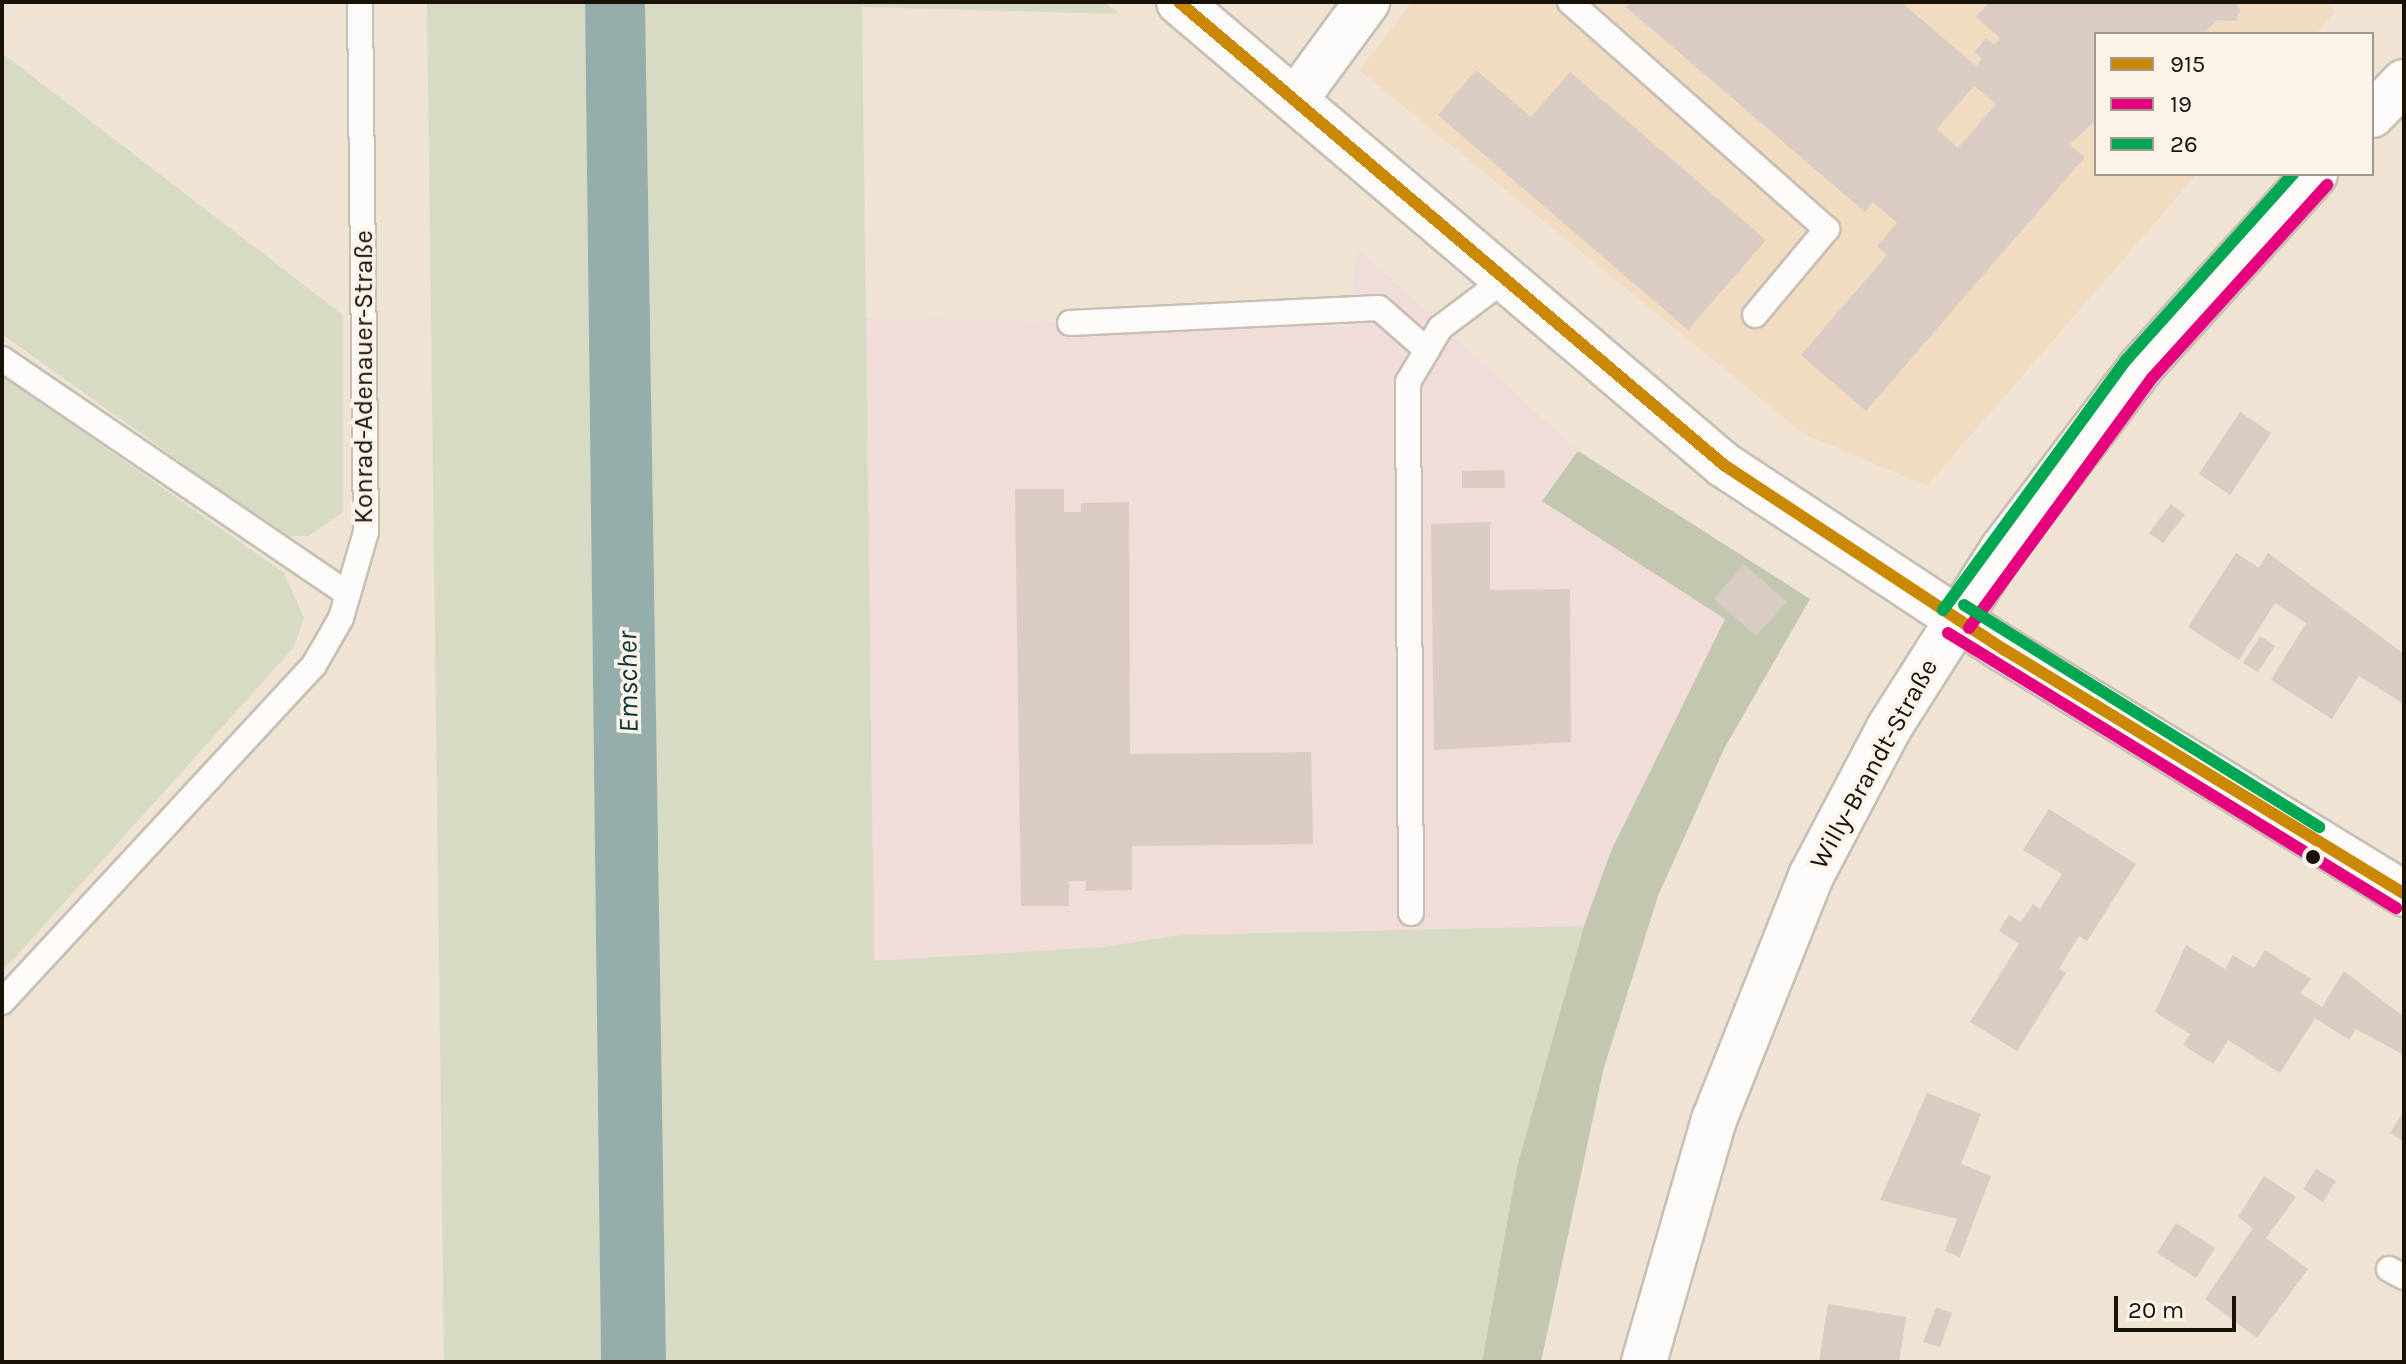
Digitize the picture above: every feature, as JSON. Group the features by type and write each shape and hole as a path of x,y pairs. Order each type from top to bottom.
{"street":[{"path":"1179,2 1724,465 1956,619 2404,894"},
{"path":"1295,100 1367,2"},
{"path":"2374,113 2404,82"},
{"name":"Willy-Brandt-Straße","path":"1644,1362 1714,1120 1811,876 1956,619 2140,368 2313,176"}],"lane":[{"name":"Konrad-Adenauer-Straße","path":"2,1002 314,665 348,594 366,532 360,2"},
{"path":"1570,2 1827,229 1755,315"},
{"path":"1411,913 1408,382 1440,328 1504,280"},
{"path":"1070,323 1379,308 1427,350"},
{"path":"2,359 348,594"}],"shaded area":[{"path":"1412,2 2325,2 2335,12 2318,32 2094,32 2094,176 2195,176 1927,486 1804,434 1359,70"},
{"path":"1356,247 1578,451 1542,500 1725,618 1611,851 1584,926 1180,935 1104,947 874,962 866,318 1353,327"}],"green space":[{"path":"427,2 585,2 601,1362 444,1362"},
{"path":"645,2 1104,2 1119,14 862,7 874,961 1104,947 1180,935 1584,926 1517,1167 1482,1362 666,1362"},
{"path":"2,53 343,315 343,512 309,536 284,536 2,334"},
{"path":"2,375 284,573 304,618 294,647 2,972"},
{"path":"1578,451 1810,599 1724,749 1658,896 1603,1071 1541,1362 1482,1362 1517,1167 1584,926 1611,851 1725,619 1542,501"}],"water":[{"name":"Emscher","path":"585,2 645,2 666,1362 601,1362"}],"building":[{"path":"1630,2 1901,2 1976,66 1982,59 1974,52 1986,38 1994,45 2000,38 1976,17 1989,2 2236,2 2240,11 2236,21 2217,20 2206,32 2094,32 2094,122 2069,145 2085,157 1866,411 1801,355 1887,255 1877,246 1897,223 1873,202 1865,212 1626,7","holes":["1974,86 1996,104 1958,148 1937,129"]},
{"path":"1476,70 1531,117 1570,72 1766,240 1688,330 1438,115"},
{"path":"2240,412 2271,433 2230,495 2199,474"},
{"path":"1504,470 1505,488 1462,488 1462,471"},
{"path":"1015,489 1064,489 1064,512 1081,512 1081,503 1129,502 1130,754 1311,752 1313,844 1132,846 1132,890 1085,891 1086,881 1069,881 1069,906 1021,906"},
{"path":"2171,504 2185,515 2163,543 2149,533"},
{"path":"1490,522 1490,590 1570,589 1571,742 1434,750 1431,524"},
{"path":"2236,553 2259,568 2268,553 2404,654 2402,703 2359,676 2332,719 2271,680 2306,623 2275,603 2239,660 2188,627"},
{"path":"1744,564 1787,602 1756,636 1714,599"},
{"path":"2260,636 2275,646 2258,672 2243,663"},
{"path":"2049,809 2136,864 2087,941 2079,936 2059,969 2066,973 2017,1051 1970,1022 2019,944 1999,931 2009,915 2021,922 2033,904 2040,909 2062,874 2023,850"},
{"path":"2186,945 2225,969 2233,955 2254,968 2265,950 2311,979 2300,993 2322,1007 2344,971 2404,1017 2404,1055 2356,1029 2349,1040 2315,1018 2280,1073 2228,1040 2213,1064 2183,1045 2190,1034 2155,1012"},
{"path":"1927,1093 1981,1114 1961,1164 1991,1176 1960,1257 1945,1251 1957,1219 1880,1200"},
{"path":"2404,1111 2404,1142 2390,1133"},
{"path":"2316,1169 2336,1181 2323,1202 2303,1189"},
{"path":"2264,1176 2296,1197 2266,1238 2308,1269 2257,1338 2205,1299 2253,1228 2238,1217"},
{"path":"2176,1223 2215,1248 2196,1278 2157,1253"},
{"path":"1828,1304 1906,1317 1899,1362 1819,1362"},
{"path":"1936,1307 1952,1313 1940,1347 1923,1342"}],"transit line":[{"name":"915","path":"1179,2 1724,465 2005,650 2404,894"},
{"name":"26","path":"1943,610 2127,359 2291,176"},
{"name":"19","path":"1969,628 2152,378 2327,185"},
{"name":"26","path":"1964,605 2319,827"},
{"name":"19","path":"1948,633 2396,908"}]}
